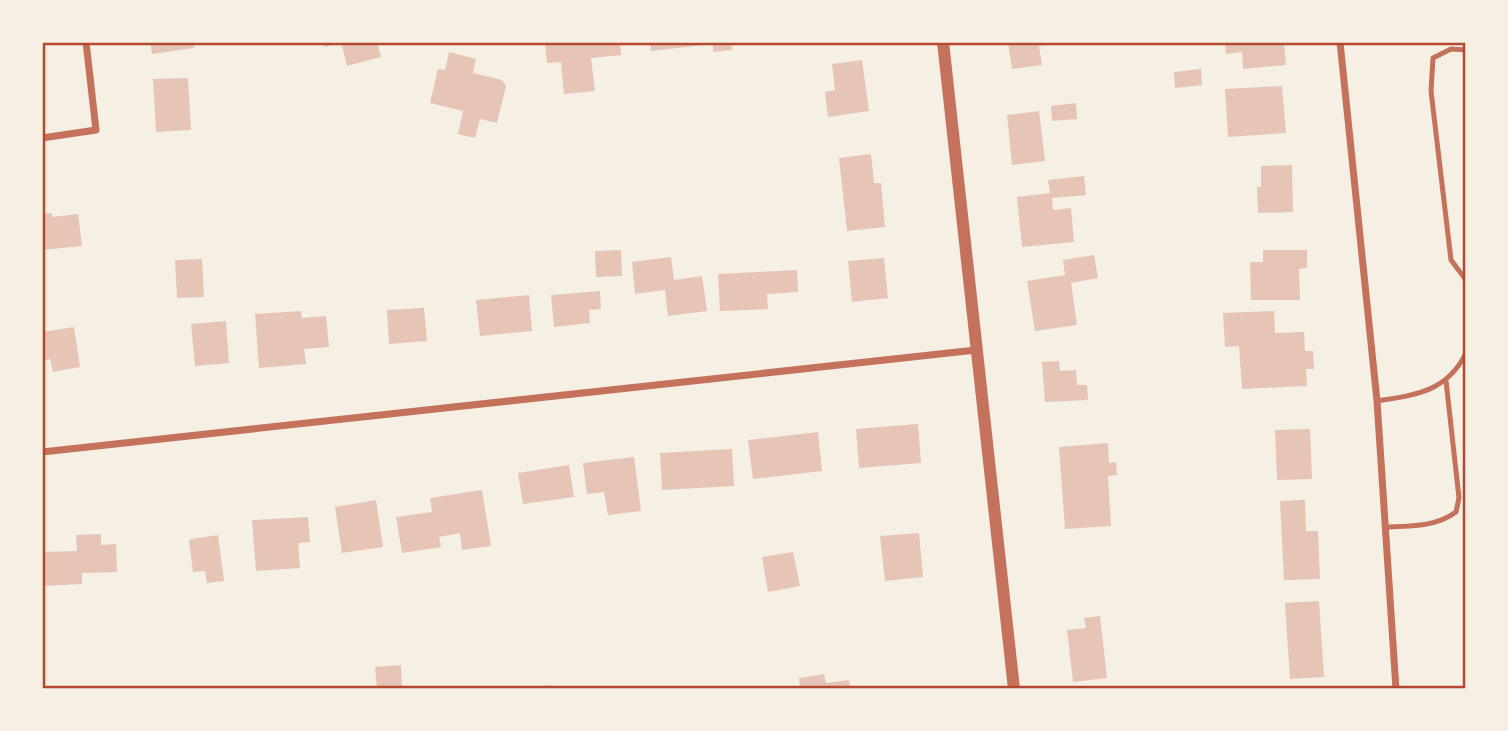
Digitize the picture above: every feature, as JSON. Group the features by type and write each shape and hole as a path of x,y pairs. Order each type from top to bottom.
{"street":[{"path":"42,138 96,130 86,42"},
{"path":"943,42 1014,689"},
{"path":"1340,42 1377,401 1396,689"},
{"path":"42,452 976,350"}],"lane":[{"path":"1466,50 1451,49 1433,58 1432,91 1451,261 1466,280"},
{"path":"1377,401 1418,395 1446,381 1466,353"},
{"path":"1385,527 1417,526 1446,519 1456,512 1459,498 1446,381"}],"building":[{"path":"150,42 193,42 194,48 152,54"},
{"path":"323,42 340,42 341,43 324,47"},
{"path":"341,42 377,42 381,57 347,66"},
{"path":"545,42 620,42 621,55 591,58 595,91 564,94 561,62 547,63"},
{"path":"650,42 731,42 732,50 713,52 713,44 651,51"},
{"path":"1008,42 1058,44 1039,46 1042,65 1012,69"},
{"path":"1225,42 1284,44 1286,65 1243,69 1242,52 1226,54"},
{"path":"449,52 476,59 473,73 502,80 506,86 497,123 480,119 475,138 458,134 463,111 430,103 438,69 445,70"},
{"path":"862,60 869,111 828,117 825,92 835,90 832,64"},
{"path":"1201,69 1202,85 1175,88 1174,72"},
{"path":"188,78 191,130 156,132 153,79"},
{"path":"1282,86 1286,133 1228,137 1225,89"},
{"path":"1076,103 1077,119 1052,121 1051,106"},
{"path":"1039,111 1045,161 1012,165 1007,115"},
{"path":"871,154 874,183 881,183 885,227 847,231 839,158"},
{"path":"1292,165 1293,212 1258,213 1257,187 1261,187 1261,166"},
{"path":"1084,176 1086,195 1052,198 1053,210 1071,208 1074,242 1022,247 1017,197 1050,193 1048,180"},
{"path":"52,213 52,217 78,214 82,246 42,250 42,214"},
{"path":"621,250 622,276 596,277 595,251"},
{"path":"1263,250 1307,250 1307,268 1299,269 1300,300 1251,300 1250,262 1263,262"},
{"path":"1094,255 1098,278 1071,283 1077,325 1035,331 1027,281 1065,275 1063,260"},
{"path":"671,257 674,280 702,276 707,311 668,316 665,290 635,294 632,262"},
{"path":"884,258 888,298 852,302 848,261"},
{"path":"202,259 204,297 177,298 175,260"},
{"path":"797,270 798,292 767,294 768,309 720,311 718,274"},
{"path":"600,291 601,309 589,310 590,323 554,327 551,295"},
{"path":"529,295 532,331 480,336 476,300"},
{"path":"424,308 427,341 389,344 387,310"},
{"path":"301,311 302,318 326,316 329,347 304,349 306,364 259,368 255,314"},
{"path":"1274,311 1275,333 1304,332 1305,351 1313,351 1314,369 1306,369 1307,386 1242,389 1239,346 1225,347 1223,313"},
{"path":"226,321 229,363 195,366 191,324"},
{"path":"74,327 80,367 53,372 50,359 42,361 42,332"},
{"path":"1059,361 1060,371 1076,370 1077,385 1087,385 1088,400 1045,402 1042,362"},
{"path":"918,424 921,463 859,468 856,429"},
{"path":"1310,429 1312,479 1277,480 1275,430"},
{"path":"818,432 822,471 753,479 748,440"},
{"path":"1108,443 1109,463 1116,462 1117,475 1108,476 1111,526 1065,529 1059,447"},
{"path":"732,449 734,486 662,490 660,453"},
{"path":"634,457 641,511 608,515 604,492 587,494 583,463"},
{"path":"569,465 574,497 523,504 518,473"},
{"path":"482,490 491,546 462,550 460,533 439,537 441,547 402,553 396,517 432,512 430,498"},
{"path":"376,500 383,547 342,553 335,507"},
{"path":"1305,500 1306,531 1318,531 1320,579 1284,580 1280,501"},
{"path":"308,517 310,542 298,543 300,568 256,571 252,520"},
{"path":"919,533 923,577 885,581 880,536"},
{"path":"101,534 101,545 116,544 117,572 82,573 82,584 42,586 42,552 77,551 76,535"},
{"path":"218,535 224,581 207,583 205,571 193,572 189,541"},
{"path":"793,552 800,586 768,592 762,557"},
{"path":"1319,601 1324,677 1290,679 1285,603"},
{"path":"1100,616 1107,678 1073,682 1067,630 1086,628 1084,618"},
{"path":"401,665 402,689 377,689 375,667"},
{"path":"824,674 826,683 849,680 850,689 800,689 799,678"},
{"path":"552,685 552,689 533,689 533,687"}]}
